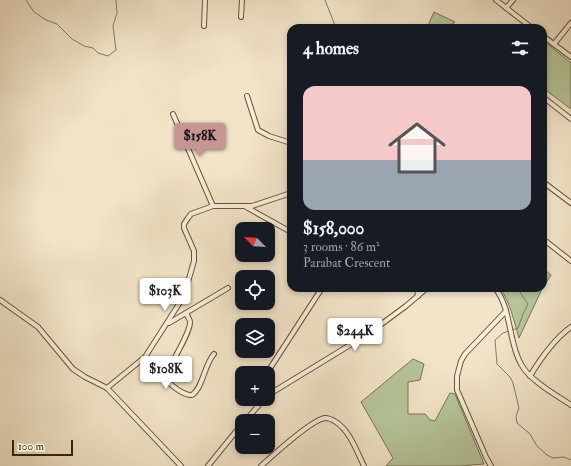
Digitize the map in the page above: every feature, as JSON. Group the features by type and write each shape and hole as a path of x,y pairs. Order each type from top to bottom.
{"street":[{"path":"204,26 205,0"},
{"path":"241,16 242,0"},
{"path":"496,0 527,24"},
{"path":"506,8 513,0"},
{"path":"554,44 571,23"},
{"path":"547,39 571,57"},
{"path":"247,96 253,120 258,130 262,134 287,142"},
{"path":"547,100 571,119"},
{"path":"173,114 213,206"},
{"path":"547,185 571,203"},
{"path":"107,388 146,357 184,296 194,261 194,251 185,233 184,224 191,214 213,206 245,206 287,194"},
{"path":"245,206 287,230"},
{"path":"547,242 571,261"},
{"path":"167,324 228,288"},
{"path":"272,366 319,292"},
{"path":"275,391 357,341 423,292"},
{"path":"497,292 503,301 520,363 530,376 571,405"},
{"path":"0,300 38,327 72,369 107,388 181,466"},
{"path":"491,466 461,399 456,384 459,367 465,354 506,311"},
{"path":"186,313 190,326 167,372 167,380 182,393 192,395 196,391 206,366 214,354"},
{"path":"530,376 544,355 564,332 571,327"},
{"path":"251,414 257,406"},
{"path":"261,466 294,437 315,422 325,418 335,421 341,425 364,466"},
{"path":"208,466 235,433"}],"green space":[{"path":"434,12 455,22 452,24 429,24"},
{"path":"547,44 571,63 571,109 547,91"},
{"path":"547,272 551,275 547,281"},
{"path":"541,292 519,338 509,305 503,293"},
{"path":"413,359 424,364 420,380 408,382 408,414 425,414 430,420 435,421 450,393 455,394 484,464 460,466 386,466 393,458 361,402"}],"waterway":[{"path":"26,0 34,12 46,20 57,24 72,39 84,46 93,48 98,53 108,56 116,50 113,26 117,13 116,0"},
{"path":"325,0 334,24"},
{"path":"512,330 518,328 528,304 520,292"},
{"path":"509,331 503,333 495,340 497,364 510,377 513,383 519,408 516,416 517,423 530,434 537,446 547,455 553,458 564,457 571,460"}]}
